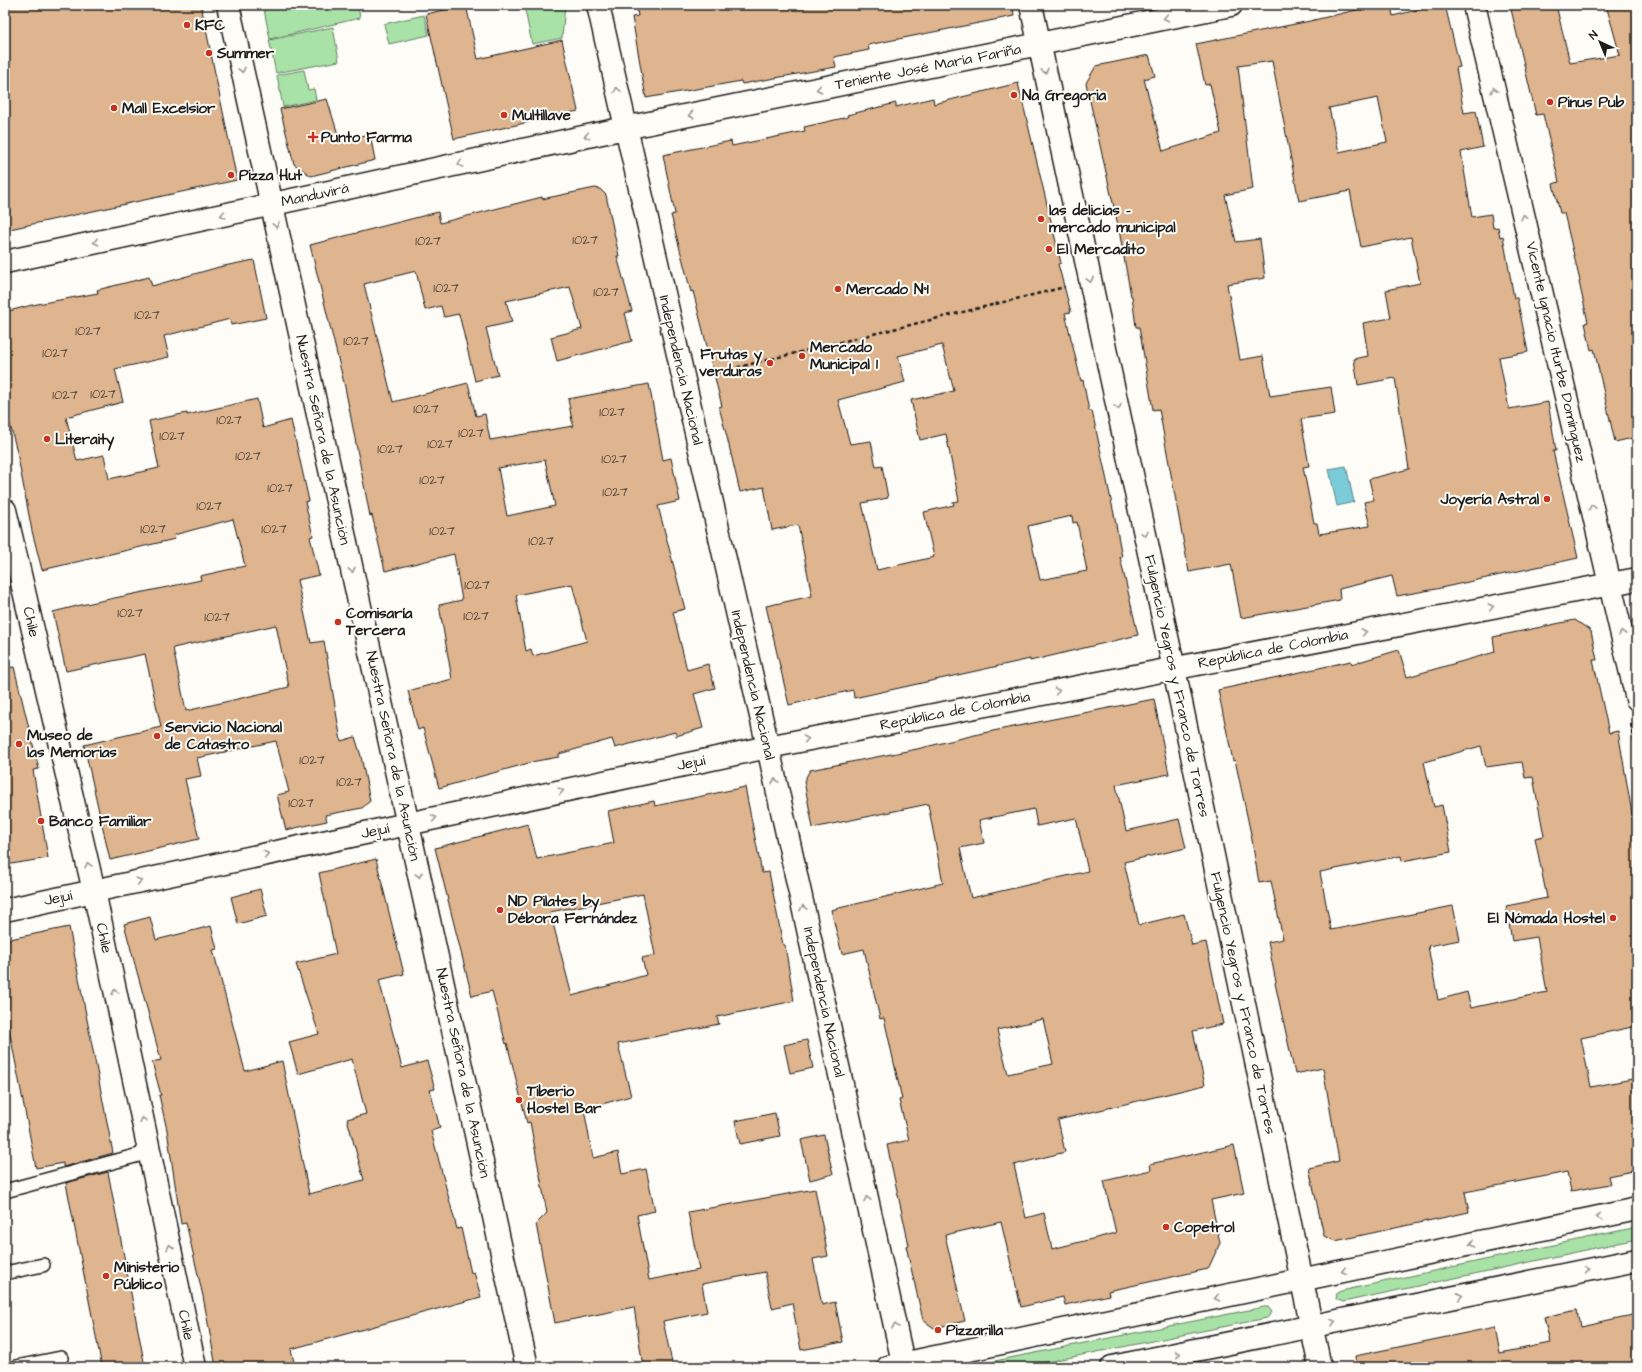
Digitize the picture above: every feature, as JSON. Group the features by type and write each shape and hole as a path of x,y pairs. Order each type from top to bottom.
{"street":[{"name":"Nuestra Señora de la Asunción","path":"228,5 527,1367"},
{"name":"Independencia Nacional","path":"598,5 768,747 899,1366"},
{"name":"Fulgencio Yegros y Franco de Torres","path":"1031,5 1174,668 1320,1367"},
{"name":"Teniente José María Fariña","path":"625,128 1231,5"},
{"name":"Vicente Ignacio Iturbe Domínguez","path":"1474,5 1637,699"},
{"name":"Manduvirá","path":"5,262 625,128"},
{"name":"Chile","path":"5,510 94,891 195,1367"},
{"name":"República de Colombia","path":"768,747 1637,579"},
{"name":"Jejuí","path":"5,910 768,747"},
{"path":"899,1366 1637,1209"},
{"path":"1112,1367 1637,1260"}],"lane":[{"path":"5,1191 150,1152"},
{"path":"5,1273 43,1265"},
{"path":"16,1367 62,1358"}],"path":[{"path":"683,381 1090,280"}],"green space":[{"path":"263,5 358,5 360,18 270,39"},
{"path":"524,5 565,5 562,38 532,44"},
{"path":"424,15 429,35 389,44 384,24"},
{"path":"333,27 339,61 276,73 269,40"},
{"path":"304,70 308,90 314,89 316,100 283,107 277,75"},
{"path":"1637,1227 1637,1239 1343,1302 1336,1299 1337,1293 1341,1291"},
{"path":"1268,1307 1272,1312 1267,1318 1022,1367 965,1367"}],"water":[{"path":"1346,466 1354,502 1337,506 1329,469"}],"building":[{"name":"Mall Excelsior","path":"5,5 201,5 237,180 5,230"},
{"path":"466,5 478,59 562,40 578,111 454,139 426,14"},
{"path":"636,5 1013,5 1014,16 868,45 869,50 834,57 836,67 742,84 741,81 646,98 632,17 638,16"},
{"path":"1377,5 1391,5 1393,16 1436,5 1445,5 1460,67 1456,68 1464,113 1476,111 1483,147 1461,152 1472,217 1491,214 1493,228 1498,227 1500,237 1503,236 1514,298 1517,298 1528,352 1499,357 1509,409 1548,402 1556,451 1553,451 1578,558 1397,596 1392,576 1339,589 1340,600 1241,618 1231,564 1189,572 1159,409 1153,410 1139,327 1136,327 1132,296 1119,230 1086,83 1096,66 1149,55 1155,76 1144,79 1163,151 1221,133 1210,84 1205,85 1196,44 1310,21","holes":["1272,61 1299,201 1350,191 1361,247 1411,237 1420,283 1386,290 1391,318 1363,323 1368,356 1354,359 1358,385 1395,378 1409,469 1369,479 1374,500 1364,502 1370,526 1319,534 1317,523 1314,523 1303,467 1309,466 1301,419 1335,414 1331,387 1270,396 1263,356 1240,360 1227,284 1265,278 1260,239 1236,242 1225,195 1253,189 1238,66","1378,98 1387,142 1339,152 1329,108"]},
{"path":"1510,5 1556,5 1570,63 1620,55 1606,5 1637,5 1637,437 1615,442 1594,349 1591,350 1585,323 1588,322 1580,281 1564,213 1560,213 1553,184 1559,182 1543,114 1536,115"},
{"path":"1018,83 1061,263 1058,264 1071,312 1065,313 1081,381 1083,380 1089,411 1092,411 1114,514 1122,557 1120,557 1138,635 1030,661 1030,659 854,698 853,690 789,705 766,606 812,596 798,525 772,530 764,487 740,492 719,407 722,406 693,291 691,292 671,215 675,214 663,155 731,141 732,146 805,131 804,127 848,117 847,115 896,103 896,107 933,98 934,104","holes":["942,345 954,391 911,400 920,440 946,434 959,501 953,502 954,505 924,512 934,557 877,570 862,503 888,498 882,466 876,467 871,441 850,444 838,400 905,382 898,356","1072,516 1073,523 1077,522 1087,571 1040,580 1028,526"]},
{"name":"Punto Farma","path":"327,99 340,141 370,134 375,160 311,176 294,164 280,109"},
{"path":"595,188 600,189 606,195 619,256 617,256 632,311 625,313 632,341 557,361 551,337 582,329 570,287 506,301 512,322 486,328 498,375 475,381 459,314 444,317 441,306 425,310 416,271 364,284 393,402 468,383 476,416 485,414 490,440 573,426 568,399 649,384 663,460 671,458 680,501 658,506 685,609 673,612 687,670 708,664 715,688 694,694 703,728 676,736 675,732 615,748 612,739 559,754 559,757 536,761 439,788 423,728 418,730 408,691 452,679 439,605 462,600 454,554 385,571 372,515 370,516 345,387 310,245 438,212 440,223 542,197 542,199","holes":["545,460 555,506 507,516 498,468","572,584 587,641 533,656 531,649 526,651 516,595"]},
{"path":"254,260 266,318 231,325 230,319 164,336 169,357 115,369 123,402 66,417 77,461 104,455 109,479 159,468 149,421 187,413 187,415 257,399 263,428 291,420 309,501 305,502 313,536 310,537 319,575 297,580 311,643 324,641 341,741 355,737 361,756 370,801 362,808 325,815 327,821 286,830 277,795 289,792 276,741 197,758 201,776 185,779 199,839 110,860 84,745 161,727 145,654 66,671 53,612 201,580 200,576 245,566 233,519 174,535 175,539 42,570 32,531 17,452 5,405 5,312 32,305 98,293 97,290 149,277 152,286 219,267","holes":["276,625 289,687 186,711 173,648"]},
{"path":"1575,620 1591,631 1597,660 1593,660 1609,733 1618,731 1637,843 1637,1026 1581,1038 1591,1087 1637,1078 1637,1170 1608,1176 1610,1184 1571,1191 1567,1172 1465,1192 1469,1212 1335,1241 1324,1236 1309,1168 1339,1161 1323,1068 1295,1074 1275,983 1268,942 1283,939 1271,881 1259,883 1251,834 1235,760 1233,761 1218,690 1351,661 1352,664 1399,650 1407,677 1495,652 1493,637","holes":["1481,746 1486,767 1522,762 1525,778 1533,777 1544,836 1535,838 1547,898 1506,906 1512,941 1537,937 1547,992 1471,1008 1467,992 1438,1000 1428,946 1460,940 1453,906 1331,930 1320,872 1401,856 1402,861 1451,852 1442,805 1434,807 1424,762"]},
{"path":"14,667 39,769 33,770 48,858 5,865 5,668"},
{"path":"1154,699 1169,774 1116,785 1126,831 1179,819 1186,848 1124,862 1139,925 1184,914 1192,945 1206,942 1223,1024 1193,1031 1205,1085 1058,1120 1065,1152 1014,1165 1026,1218 1044,1213 1052,1249 1116,1233 1104,1181 1151,1170 1150,1164 1234,1145 1244,1193 1211,1200 1220,1243 1208,1269 1108,1291 1109,1295 1065,1305 1063,1297 1021,1307 1001,1222 945,1235 965,1321 934,1328 923,1320 906,1246 909,1245 887,1145 909,1140 899,1100 902,1099 884,1018 880,1019 864,949 842,954 831,910 943,883 928,804 813,828 804,781 810,770 917,749 983,733","holes":["1034,809 1037,826 1076,818 1088,871 971,898 960,848 984,843 979,820","1043,1019 1053,1064 1008,1074 997,1030"]},
{"path":"745,787 762,873 769,872 783,945 785,945 794,1001 717,1017 719,1024 618,1044 631,1096 584,1109 593,1158 618,1152 622,1174 646,1169 655,1211 637,1215 649,1280 699,1270 688,1212 815,1189 828,1256 813,1259 822,1305 835,1302 843,1342 801,1350 792,1303 772,1308 765,1272 702,1284 707,1312 663,1321 673,1367 643,1367 634,1307 555,1323 536,1224 547,1213 530,1122 527,1123 492,991 472,996 435,848 528,824 537,859 614,843 608,811 654,801 655,806","holes":["643,894 655,955 642,958 646,975 572,996 550,912"]},
{"path":"376,859 404,974 379,980 402,1068 427,1061 435,1089 430,1090 440,1128 431,1131 457,1229 461,1228 471,1273 474,1272 481,1297 291,1349 295,1367 216,1367 203,1296 186,1223 181,1224 167,1130 159,1095 161,1095 152,1062 161,1060 124,924 150,917 156,940 211,926 217,949 213,950 245,1071 282,1061 309,1194 364,1180 347,1119 366,1114 352,1059 298,1074 289,1042 319,1034 296,964 336,954 319,873"},
{"path":"260,889 267,916 238,924 231,897"},
{"path":"69,927 113,1153 63,1167 63,1163 36,1168 5,1008 5,940"},
{"path":"807,1040 813,1068 790,1073 784,1045"},
{"path":"775,1113 780,1136 740,1144 735,1121"},
{"path":"824,1135 833,1174 810,1180 801,1140"},
{"name":"Ministerio Público","path":"108,1172 145,1367 102,1367 66,1183"},
{"path":"1577,1310 1580,1326 1637,1314 1637,1367 1356,1367 1355,1356 1495,1327 1500,1353 1550,1343 1544,1317"}],"place":[{"name":"KFC","path":"187,25"},
{"name":"Summer","path":"209,53"},
{"name":"Na Gregoria","path":"1014,95"},
{"name":"Pinus Pub","path":"1550,102"},
{"name":"Mall Excelsior","path":"114,108"},
{"name":"Multillave","path":"504,115"},
{"name":"Punto Farma","path":"313,137"},
{"name":"Pizza Hut","path":"231,175"},
{"name":"las delicias - mercado municipal","path":"1041,219"},
{"name":"El Mercadito","path":"1049,249"},
{"name":"Mercado N°1","path":"838,289"},
{"name":"Mercado Municipal 1","path":"802,356"},
{"name":"Frutas y verduras","path":"770,363"},
{"name":"Literaity","path":"47,439"},
{"name":"Joyería Astral","path":"1547,499"},
{"name":"Comisaría Tercera","path":"338,622"},
{"name":"Servicio Nacional de Catastro","path":"157,736"},
{"name":"Museo de las Memorias","path":"19,744"},
{"name":"Banco Familiar","path":"41,821"},
{"name":"ND Pilates by Débora Fernández","path":"500,910"},
{"name":"El Nómada Hostel","path":"1613,918"},
{"name":"Tiberio Hostel Bar","path":"519,1100"},
{"name":"Copetrol","path":"1166,1227"},
{"name":"Ministerio Público","path":"106,1276"},
{"name":"Pizzarilla","path":"938,1330"}]}
